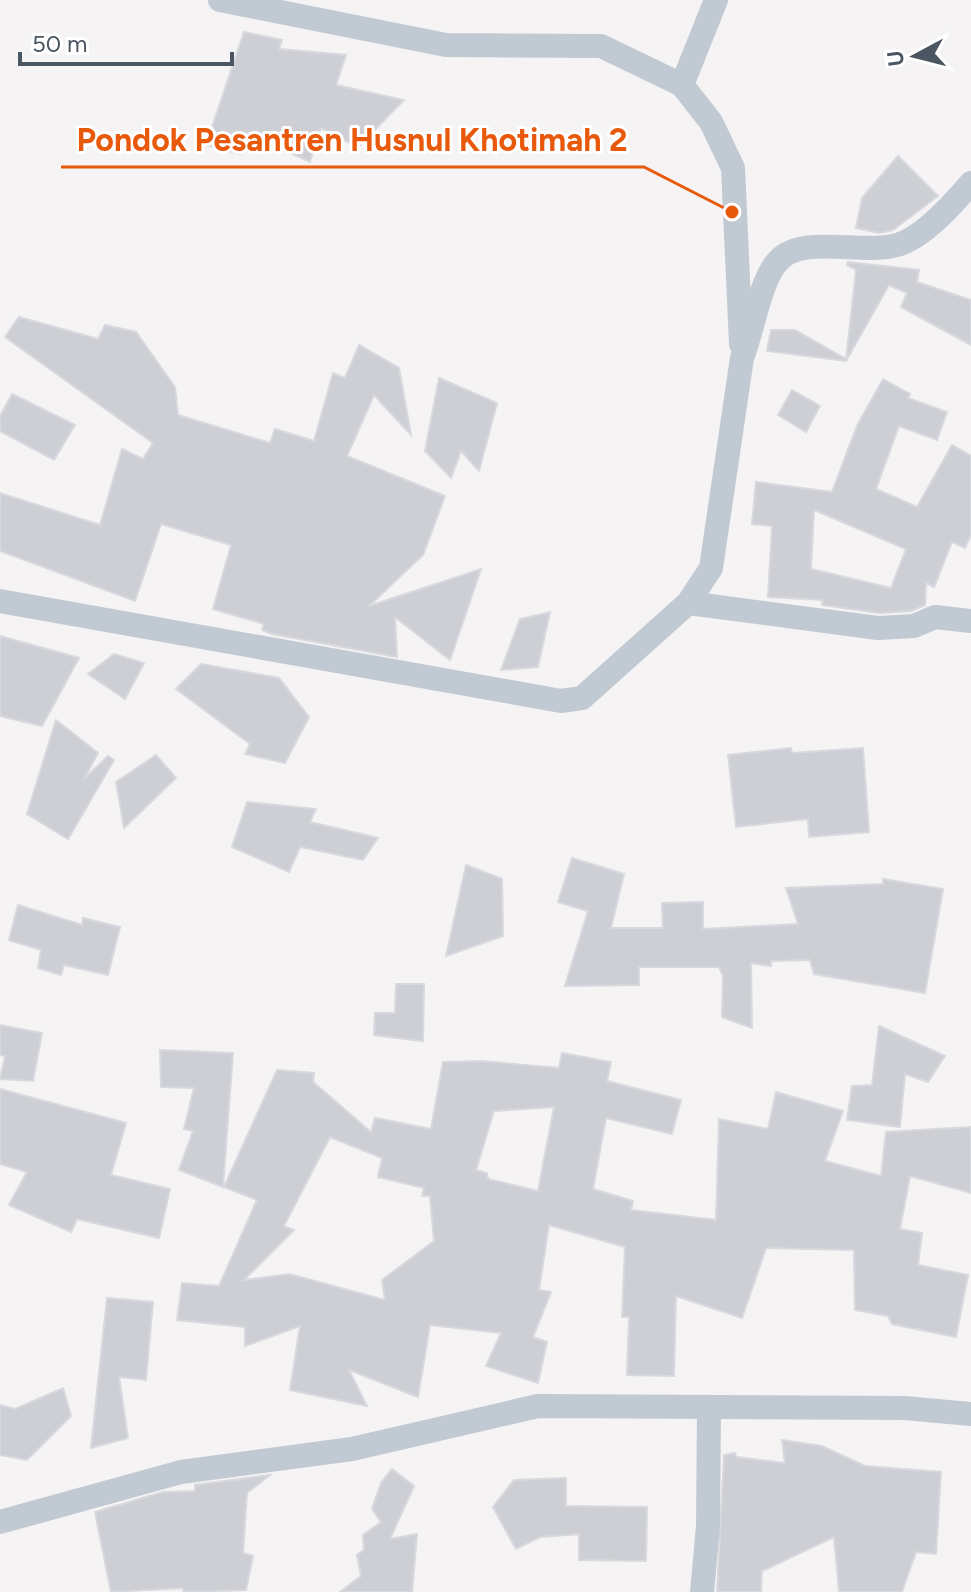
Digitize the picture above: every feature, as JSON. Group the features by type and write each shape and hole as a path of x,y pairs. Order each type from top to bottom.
{"street":[{"path":"0,601 561,701 582,698 688,603 711,568 742,358 733,168 711,122 682,85 601,46 446,45 331,12 220,0"},
{"path":"682,85 716,0"},
{"path":"742,358 755,328 762,290 778,260 799,247 873,249 898,245 927,231 950,202 971,183"},
{"path":"950,202 971,217"},
{"path":"688,603 878,628 914,626 935,617 971,621"},
{"path":"0,1522 181,1472 352,1449 538,1406 904,1408 971,1414"},
{"path":"702,1592 708,1526 709,1407"}],"building":[{"path":"244,32 282,40 279,49 346,55 336,85 404,100 358,147 321,128 310,162 248,134 240,154 206,145"},
{"path":"898,156 938,196 893,230 879,233 856,228 862,198"},
{"path":"848,262 919,270 917,282 971,300 971,345 901,307 907,293 889,285 846,361 767,351 771,330 795,330 846,359 856,270 847,265"},
{"path":"19,317 98,339 105,325 136,332 175,387 178,415 270,443 275,429 314,441 333,373 345,378 359,345 399,368 411,435 374,395 347,456 445,496 423,555 369,606 481,569 450,660 395,617 397,657 272,634 262,630 264,624 213,609 231,545 161,524 135,601 0,551 0,493 100,525 122,449 143,459 153,443 5,337"},
{"path":"439,378 497,403 479,471 461,451 451,478 425,451"},
{"path":"883,379 910,394 908,398 947,412 937,440 899,426 876,489 917,507 952,445 971,456 971,535 965,548 952,542 934,587 926,583 925,605 911,611 879,613 822,605 823,600 768,597 772,526 752,524 756,482 832,492 857,426","holes":["814,510 906,549 891,588 811,569"]},
{"path":"792,390 820,406 806,432 778,415"},
{"path":"12,394 75,425 54,460 0,431 0,416"},
{"path":"550,612 538,667 501,670 520,619"},
{"path":"0,636 79,658 42,726 0,716"},
{"path":"114,654 144,663 125,699 88,674"},
{"path":"201,664 279,678 309,717 285,763 245,754 250,744 176,689"},
{"path":"56,720 98,753 84,779 108,756 114,760 68,839 27,814"},
{"path":"791,748 792,753 863,748 869,832 809,837 808,819 736,827 728,755"},
{"path":"156,755 176,778 124,828 116,782"},
{"path":"247,802 316,809 310,822 378,838 363,860 300,847 289,872 232,847"},
{"path":"572,858 624,874 611,928 663,928 662,903 703,902 703,929 798,924 786,888 883,884 883,879 943,889 925,993 814,974 810,960 771,961 771,966 751,963 752,1028 722,1017 723,976 719,967 639,967 639,985 565,986 588,911 558,902"},
{"path":"466,865 502,879 503,936 446,956"},
{"path":"18,905 82,925 83,918 120,927 108,975 64,965 61,975 38,968 41,950 9,940"},
{"path":"396,984 424,984 423,1041 374,1035 375,1013 395,1013"},
{"path":"0,1025 42,1033 33,1081 0,1079 5,1056 0,1055"},
{"path":"879,1026 945,1056 928,1082 905,1074 900,1127 847,1120 852,1086 872,1085"},
{"path":"160,1050 233,1053 223,1187 179,1170 193,1131 184,1129 194,1088 161,1087"},
{"path":"562,1053 611,1062 607,1081 681,1100 672,1134 606,1118 593,1189 633,1201 631,1210 716,1220 719,1119 768,1129 776,1092 843,1111 825,1161 881,1176 886,1132 971,1127 971,1193 910,1176 900,1229 922,1233 918,1265 968,1275 956,1337 892,1324 888,1316 855,1310 854,1250 766,1248 742,1318 676,1296 674,1376 627,1375 629,1317 622,1317 625,1247 549,1225 539,1290 551,1292 533,1337 547,1342 538,1383 486,1366 501,1333 430,1325 418,1397 349,1370 367,1406 290,1390 300,1326 245,1346 245,1327 177,1320 182,1283 219,1286 257,1200 224,1187 277,1070 314,1073 313,1082 371,1132 375,1118 431,1129 443,1062 481,1061 559,1068","holes":["554,1107 538,1191 488,1179 487,1173 476,1170 494,1111","330,1137 382,1158 378,1177 424,1188 422,1196 430,1196 434,1241 382,1280 385,1300 289,1274 244,1280 294,1230 284,1226"]},
{"path":"0,1089 126,1123 111,1175 170,1189 159,1238 77,1219 71,1232 9,1205 27,1172 0,1164"},
{"path":"107,1298 153,1302 146,1380 119,1377 128,1438 91,1448"},
{"path":"63,1388 71,1416 27,1460 0,1455 0,1405 15,1409"},
{"path":"782,1440 822,1446 865,1466 941,1472 936,1554 916,1552 902,1592 839,1592 834,1537 762,1571 761,1592 717,1592 724,1455 735,1453 736,1457 785,1463"},
{"path":"392,1469 414,1486 390,1539 417,1534 412,1592 340,1592 361,1576 357,1555 364,1550 363,1535 381,1522 372,1509 381,1483"},
{"path":"270,1475 247,1493 243,1553 253,1556 246,1590 184,1592 183,1588 111,1592 95,1512 163,1492 195,1491 195,1485"},
{"path":"566,1478 566,1506 647,1507 646,1561 579,1560 579,1534 540,1537 516,1549 493,1507 514,1480"}],"place":[{"name":"Pondok Pesantren Husnul Khotimah 2","path":"732,212"}]}
